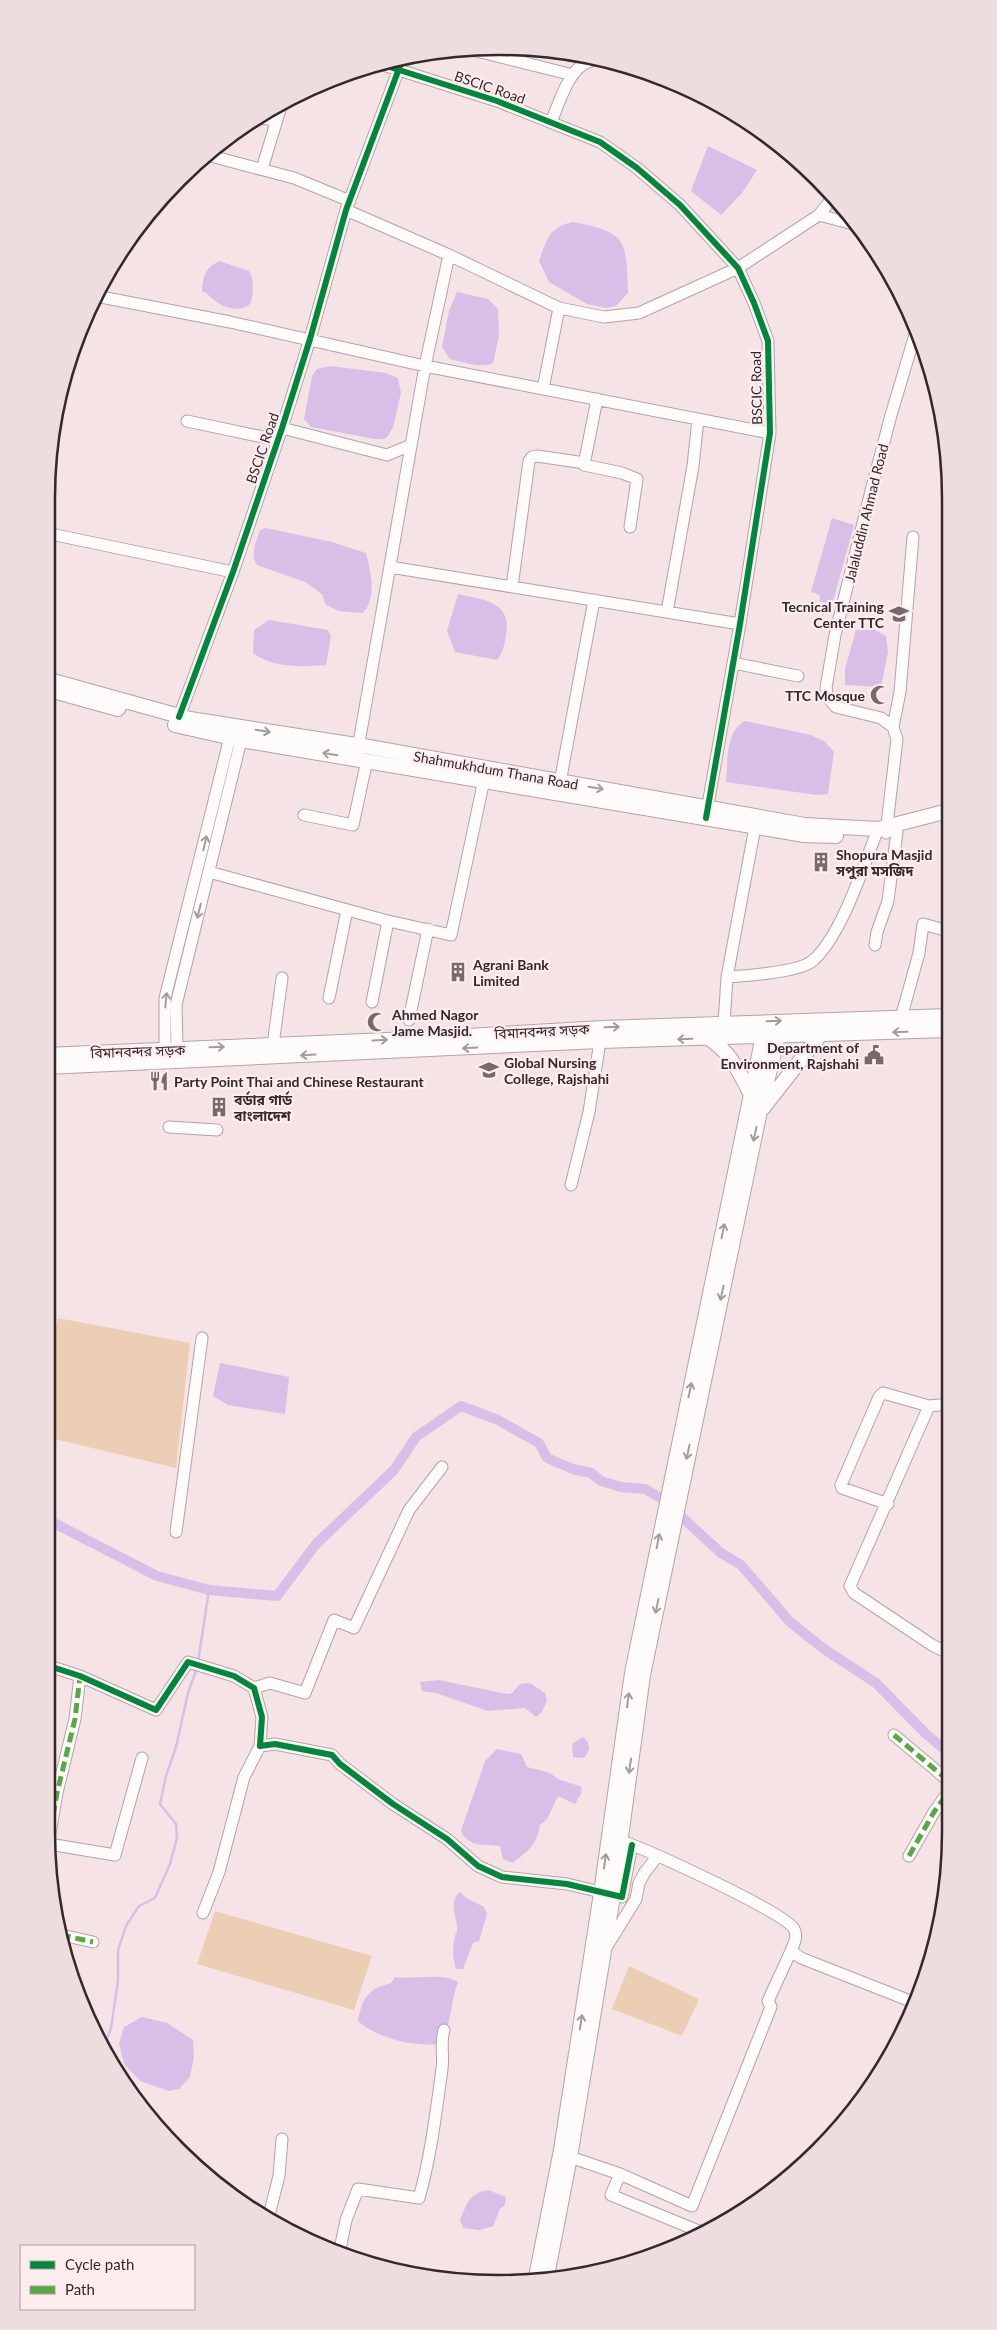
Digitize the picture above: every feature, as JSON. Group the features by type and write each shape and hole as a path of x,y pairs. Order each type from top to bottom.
{"main road":[{"name":"Shahmukhdum Thana Road","path":"55,682 237,733"},
{"name":"Shahmukhdum Thana Road","path":"55,692 178,726 237,733 706,813 813,826 885,832 942,813"},
{"name":"Shahmukhdum Thana Road","path":"361,755 484,780 559,787"},
{"name":"Shahmukhdum Thana Road","path":"706,813 755,827 804,835 885,832 942,822"},
{"name":"বিমানবন্দর সড়ক","path":"55,1066 171,1049 724,1024 942,1016"},
{"name":"বিমানবন্দর সড়ক","path":"55,1055 100,1058 942,1030"},
{"path":"760,1111 821,1034"},
{"path":"548,2272 570,2157 604,1951 607,1894 632,1673 674,1492 763,1036"},
{"path":"674,1492 778,1036"},
{"path":"708,1038 721,1046 738,1068 751,1095"},
{"path":"537,2273 607,1894 626,1843 642,1675 668,1521"}],"street":[{"path":"506,55 572,75"},
{"path":"524,62 525,56"},
{"path":"552,122 572,75 578,66 583,64"},
{"name":"BSCIC Road","path":"179,717 233,572 282,428 310,340 348,205 401,66"},
{"name":"BSCIC Road","path":"392,68 497,101 600,142 637,168 680,205 738,268 754,303 768,341 770,433 740,624 706,813"},
{"path":"262,169 279,113"},
{"path":"269,119 277,120"},
{"path":"216,157 294,178 559,308 604,317 639,313 738,268 819,216 829,203"},
{"path":"819,216 845,222"},
{"path":"304,815 352,825 390,567 425,366 448,255"},
{"name":"BSCIC Road","path":"103,298 425,366 770,433"},
{"path":"543,389 559,308"},
{"name":"Jalaluddin Ahmad Road","path":"893,727 881,718 836,707 828,698 826,688 835,635 891,415 913,342"},
{"path":"585,463 597,399"},
{"path":"667,612 693,466 698,419"},
{"path":"187,422 277,440"},
{"path":"282,428 387,455 411,445"},
{"path":"512,587 529,461 532,457 537,456 585,463 584,465 622,473 637,479 630,527"},
{"path":"55,535 233,572"},
{"path":"875,945 877,932 888,901 885,832 897,739 893,727 900,692 913,537"},
{"path":"390,567 740,624"},
{"path":"559,787 594,600"},
{"path":"733,663 798,676"},
{"path":"171,1049 176,1005 208,872 237,733"},
{"path":"171,1049 165,998 237,733"},
{"path":"208,872 388,921 452,935 484,780"},
{"path":"724,1024 727,977 755,827"},
{"path":"727,977 768,974 809,963 831,942 885,832"},
{"path":"329,998 347,910"},
{"path":"372,1002 388,921"},
{"path":"901,1018 919,953 923,924 942,929"},
{"path":"409,1020 428,929"},
{"path":"273,1045 282,978"},
{"path":"570,1185 589,1112 600,1041"},
{"path":"169,1127 217,1130"},
{"path":"176,1532 202,1338"},
{"path":"888,1504 842,1488 843,1479 879,1397 883,1393 929,1406 942,1405"},
{"path":"929,1406 888,1504 850,1586 854,1593 942,1650"},
{"path":"254,1688 270,1683 305,1693 334,1620 354,1628 409,1510 442,1467"},
{"path":"55,1669 80,1676 156,1710 164,1702 177,1676 188,1662 234,1676 254,1688 262,1717 260,1746 244,1777 218,1872 203,1913"},
{"path":"55,1797 75,1719 80,1676"},
{"path":"894,1735 942,1775"},
{"path":"260,1746 275,1744 332,1755 340,1764 393,1804 447,1839 478,1866 502,1877 567,1884 607,1894"},
{"path":"55,1845 115,1855 142,1758"},
{"path":"908,1856 942,1801"},
{"path":"570,2157 620,2174 692,2206 771,2007 768,2001 796,1937 794,1927 780,1916 722,1885 626,1843"},
{"path":"604,1951 636,1899 639,1883 644,1872 657,1857"},
{"path":"68,1936 93,1942"},
{"path":"791,1951 801,1958 908,2000"},
{"path":"341,2246 346,2220 358,2189 419,2198 429,2164 443,2063 442,2038 444,2030"},
{"path":"270,2211 279,2176 282,2139"},
{"path":"620,2174 612,2195 694,2229"}],"shaded area":[{"path":"708,146 757,170 742,193 721,215 691,191"},
{"path":"573,222 605,230 620,241 626,261 628,293 616,306 606,308 587,304 549,282 539,261 544,246 554,231 565,224"},
{"path":"219,261 249,271 251,274 253,291 250,303 247,306 238,309 227,307 202,291 206,273 211,266"},
{"path":"457,292 488,299 498,309 499,336 493,363 478,365 450,359 442,347 449,311"},
{"path":"330,366 386,373 398,378 401,393 393,427 388,436 384,439 375,439 311,427 304,419 312,376 317,369"},
{"path":"832,518 854,525 832,605 819,601 820,595 811,592"},
{"path":"266,528 332,542 366,553 372,584 370,600 363,613 339,611 326,605 322,594 305,582 257,565 254,557 255,543 260,530"},
{"path":"458,594 494,604 505,615 507,623 505,641 497,660 455,652 447,631"},
{"path":"269,620 328,630 331,636 326,665 297,666 278,664 253,653 254,630"},
{"path":"856,630 875,630 886,636 888,652 881,687 845,685 845,669"},
{"path":"745,721 811,735 824,741 834,752 828,794 817,795 726,782 731,739 734,732"},
{"path":"58,1318 190,1343 176,1468 55,1439 55,1329"},
{"path":"220,1363 289,1377 285,1414 228,1405 213,1396"},
{"path":"439,1680 507,1694 512,1693 520,1684 530,1683 545,1693 547,1701 542,1712 536,1717 525,1708 488,1711 436,1693 422,1691 420,1682"},
{"path":"583,1737 588,1742 589,1749 585,1757 573,1757 572,1744"},
{"path":"497,1749 521,1754 527,1767 550,1773 558,1779 582,1787 581,1794 575,1804 558,1796 547,1819 540,1825 534,1843 528,1851 513,1863 503,1859 500,1846 473,1843 461,1831 485,1761"},
{"path":"460,1892 466,1898 484,1907 487,1914 479,1941 473,1943 463,1969 456,1969 453,1949 457,1932 454,1900"},
{"path":"215,1911 372,1956 354,2010 197,1964"},
{"path":"629,1966 699,1999 682,2036 612,2009"},
{"path":"395,1977 444,1977 458,1982 447,2028 439,2044 407,2043 385,2037 358,2021 367,1996 377,1988 391,1983"},
{"path":"142,2017 167,2023 193,2040 194,2057 190,2077 179,2089 169,2091 140,2081 124,2064 119,2043 124,2027"},
{"path":"488,2190 506,2197 505,2205 500,2209 493,2226 480,2230 463,2228 460,2220 470,2200 482,2191"}],"waterway":[{"path":"55,1524 157,1576 209,1590 277,1596 316,1544 394,1470 416,1437 461,1406 498,1420 539,1443 547,1458 573,1469 591,1473 601,1481 621,1487 645,1489 661,1498 721,1553 741,1565 790,1622 824,1649 876,1683 925,1733 942,1747"},
{"path":"198,1662 209,1590"},
{"path":"107,2039 111,2028 118,1981 118,1950 126,1926 139,1906 155,1898 170,1864 177,1838 176,1824 160,1804 166,1776 176,1747 188,1693 197,1668"}],"marked path":[{"path":"55,1805 75,1719 80,1676"},
{"path":"894,1735 942,1775"},
{"path":"909,1856 942,1801"},
{"path":"68,1936 93,1942"}],"cycle path":[{"path":"179,717 233,572 282,428 310,339 346,210 400,67"},
{"path":"393,68 497,101 600,142 637,168 680,205 738,268 754,303 768,341 770,433 740,624 706,818"},
{"path":"55,1668 80,1676 156,1710 188,1662 234,1676 254,1688 262,1717 260,1746 275,1744 332,1755 340,1764 393,1804 447,1839 478,1866 502,1877 567,1884 622,1897 632,1845"}],"place":[{"name":"Tecnical Training Center TTC","path":"899,614"},
{"name":"TTC Mosque","path":"880,695"},
{"name":"Shopura Masjid সপুরা মসজিদ","path":"821,862"},
{"name":"Agrani Bank Limited","path":"458,972"},
{"name":"Ahmed Nagor Jame Masjid.","path":"377,1022"},
{"name":"Department of Environment, Rajshahi","path":"874,1055"},
{"name":"Global Nursing College, Rajshahi","path":"489,1070"},
{"name":"Party Point Thai and Chinese Restaurant","path":"159,1081"},
{"name":"বর্ডার গার্ড বাংলাদেশ","path":"219,1107"}]}
